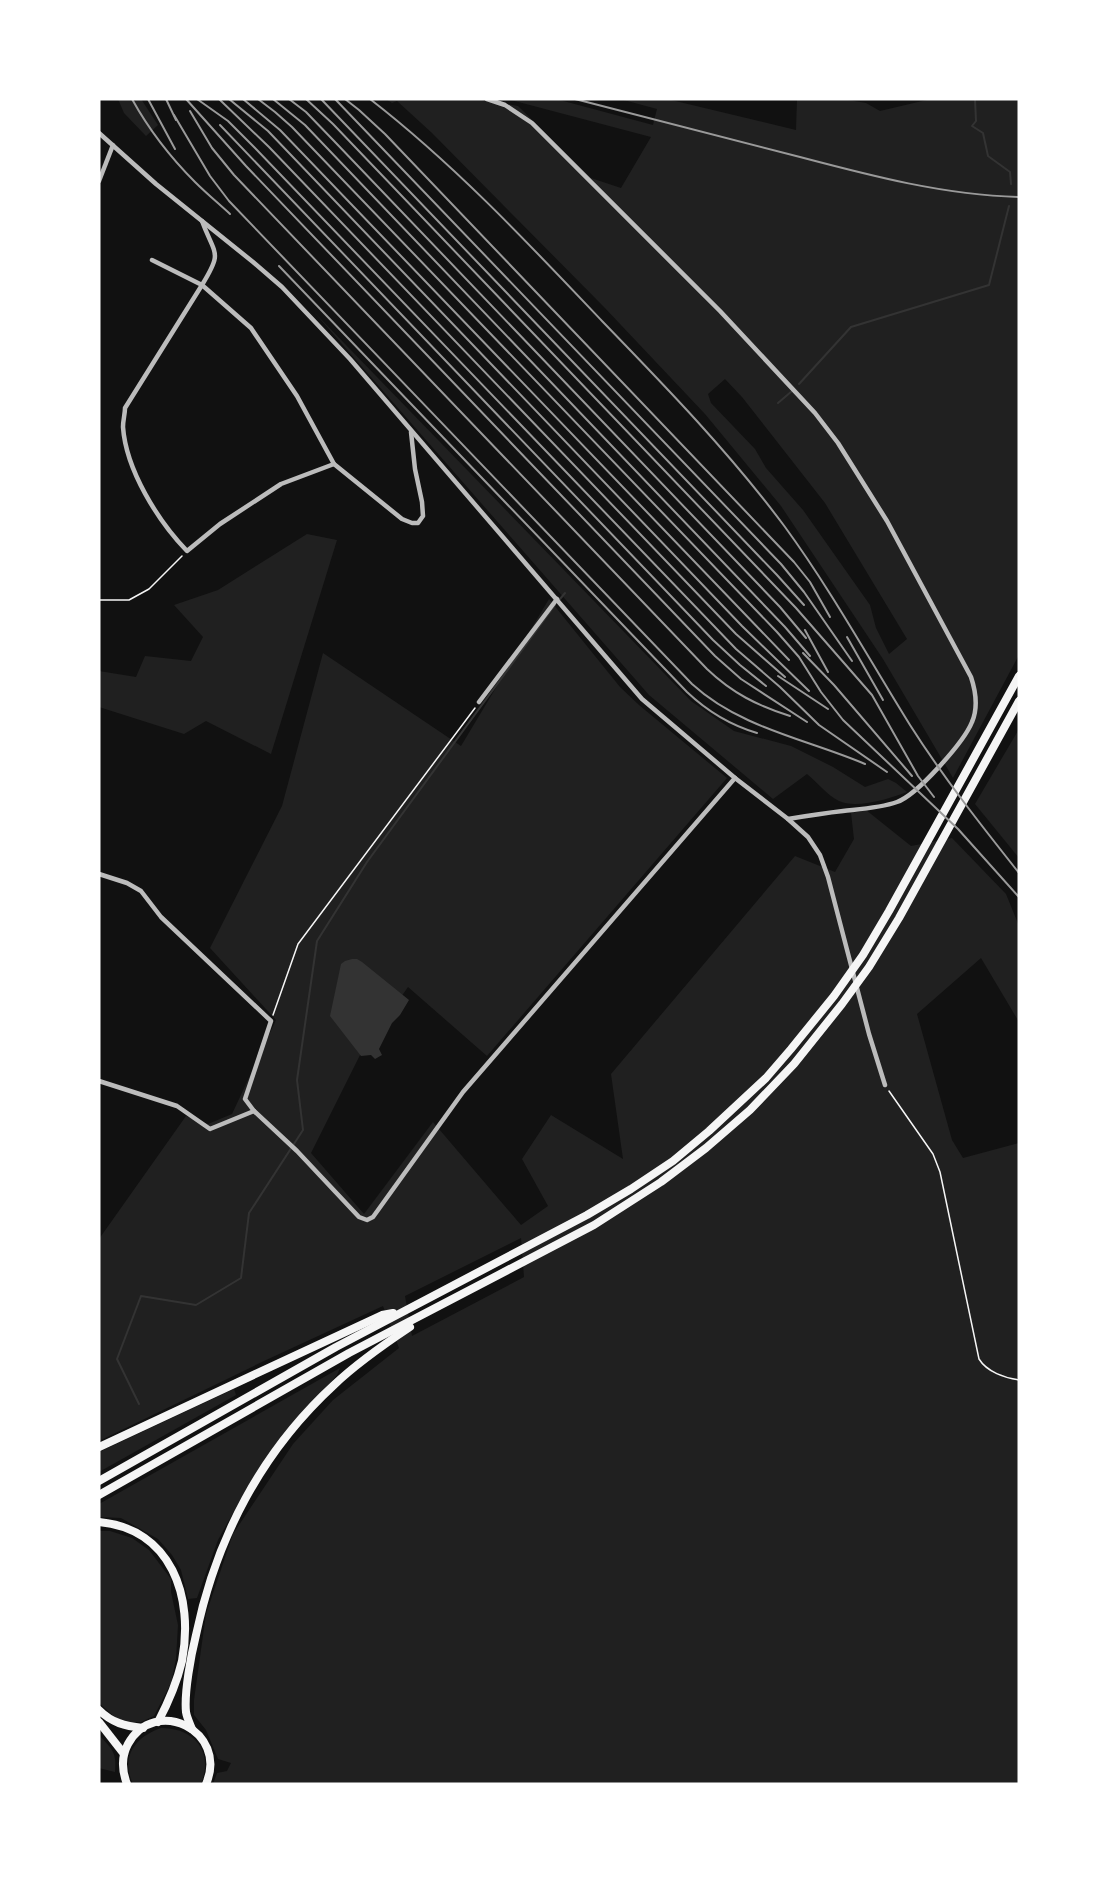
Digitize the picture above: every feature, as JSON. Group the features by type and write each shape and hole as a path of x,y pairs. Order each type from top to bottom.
{"highway":[{"path":"99,1481 336,1347 587,1215 673,1161 709,1131 766,1078 834,996 862,955 895,901 1019,676"},
{"path":"99,1494 349,1353 575,1236 662,1182 706,1148 750,1110 795,1064 868,968 899,918 1019,701"},
{"path":"192,1729 186,1704 193,1647 202,1606 224,1540 254,1482 293,1427 334,1385 362,1361 437,1308"},
{"path":"99,1447 382,1315 405,1310"},
{"path":"99,1522 114,1523 134,1530 152,1541 174,1573 181,1594 185,1640 182,1663 167,1705 158,1722"}],"main road":[{"path":"99,1710 115,1722 125,1726 143,1728"},
{"path":"99,1722 124,1754"},
{"path":"127,1784 123,1771 124,1754 130,1741 143,1728 158,1722 176,1722 192,1729 205,1743 210,1757 210,1773 206,1784"}],"street":[{"path":"487,99 506,105 532,123 720,311 815,412 838,443 887,521 967,667 976,695 972,722 953,751 911,795 899,802 879,807 788,819"},
{"path":"99,133 156,184 282,287 350,359 642,699 808,837 820,855 828,877 869,1034 885,1085"},
{"path":"99,181 113,145"},
{"path":"202,221 216,257 213,267 125,408 123,426 128,451 140,484 170,534 187,551 220,524 281,484 334,464"},
{"path":"152,260 202,285 251,328 297,396 334,464 402,519 418,523 423,516 422,502 411,430"},
{"path":"479,702 556,599"},
{"path":"99,873 127,883 141,891 161,917 270,1022 245,1099 254,1111 297,1151 359,1217 364,1220 371,1219 463,1092 735,778"},
{"path":"99,1081 177,1106 210,1129 254,1111"}],"path":[{"path":"99,600 129,600 149,589 187,551"},
{"path":"270,1022 298,944 479,702"},
{"path":"885,1085 933,1154 940,1172 979,1359 989,1369 1008,1378 1019,1380"}],"shaded area":[{"path":"118,99 141,99 158,125 146,136 124,113"},
{"path":"386,99 477,99 518,106 591,178 621,188 651,137 507,99 556,99 653,125 657,109 620,99 667,99 796,130 797,99 843,99 866,103 880,111 931,99 1019,99 1019,655 953,778 883,659 781,506 705,414 604,307 432,133 397,101 392,103","holes":["725,379 742,397 825,503 907,639 889,654 876,628 870,605 803,510 766,468 755,449 711,403 708,394"]},
{"path":"314,312 691,701 734,731 791,746 833,767 865,787 888,779 907,792 863,804 846,803 830,795 807,774 773,799 649,695"},
{"path":"307,534 337,540 271,754 206,721 184,734 99,707 99,671 136,677 145,656 191,661 203,637 174,605 218,590"},
{"path":"549,599 620,687 727,778 487,1056 408,987 360,1055 311,1153 364,1214 433,1122 521,1225 548,1206 522,1159 551,1115 623,1159 611,1074 795,856 835,872 854,839 851,813 866,810 911,846 952,838 1006,894 1019,926 1019,1022 981,958 917,1014 952,1140 963,1158 1019,1143 1019,1784 213,1784 217,1773 227,1771 231,1763 218,1759 206,1730 194,1715 194,1700 206,1614 233,1534 293,1444 333,1400 399,1348 383,1306 99,1441 99,1239 186,1116 208,1124 232,1114 276,1020 210,948 282,806 323,653 461,746","holes":["521,1238 524,1277 412,1336 405,1296"]},
{"path":"1019,729 1019,858 975,804"},
{"path":"352,959 362,962 409,1000 392,1023 379,1049 382,1055 375,1059 371,1055 361,1056 330,1016 341,964"},
{"path":"340,1368 337,1375 276,1444 248,1486 218,1540 197,1598 188,1599 181,1570 158,1539 121,1518 99,1517 99,1504"},
{"path":"234,1389 236,1395 99,1472 99,1452"},
{"path":"99,1531 110,1531 132,1538 149,1550 171,1579 171,1592 178,1625 176,1659 171,1683 154,1716 141,1722 116,1718 99,1703"},
{"path":"161,1728 183,1732 198,1744 205,1761 201,1784 133,1784 128,1765 132,1749 144,1737"},
{"path":"99,1735 113,1751 115,1772 99,1768"}],"waterway":[{"path":"975,99 976,121 972,126 983,133 988,156 1010,172 1011,184"},
{"path":"799,384 851,327 989,285 1009,206"},
{"path":"778,403 792,391"},
{"path":"560,599 565,593"},
{"path":"139,1404 117,1359 141,1296 196,1305 241,1278 249,1213 303,1130 297,1080 317,941 367,862 555,605"}],"railway":[{"path":"132,99 153,132 177,163 230,214"},
{"path":"148,99 175,149"},
{"path":"166,99 176,120"},
{"path":"186,99 246,166 715,656 741,679 807,722"},
{"path":"197,99 228,121 255,148 736,649 819,725 887,772"},
{"path":"219,99 269,147 736,634 785,677"},
{"path":"229,99 268,131 742,626 809,691"},
{"path":"243,99 280,130 789,660"},
{"path":"258,99 292,127 777,632 799,657 821,692 843,720 958,829 1019,897"},
{"path":"273,99 305,125 785,627 810,656"},
{"path":"289,99 306,112 335,142 780,607 806,638"},
{"path":"306,99 333,124 796,608 872,695 918,776 934,797"},
{"path":"321,99 804,605"},
{"path":"335,99 781,564 804,592 852,661"},
{"path":"345,99 385,134 794,562 810,582 830,617"},
{"path":"370,99 432,151 518,234 674,396 742,473 785,527 818,575 910,725 936,763 1019,873"},
{"path":"575,99 881,177 963,193 1019,197"},
{"path":"190,111 212,148 234,175 707,669 746,698 790,716"},
{"path":"174,115 210,176 229,201 692,684 731,712 752,722 865,764"},
{"path":"220,125 713,640 766,686"},
{"path":"279,266 687,692 719,717 757,733"},
{"path":"805,630 828,672"},
{"path":"847,637 883,700"},
{"path":"803,653 834,685 912,776"},
{"path":"778,676 828,709"}]}
